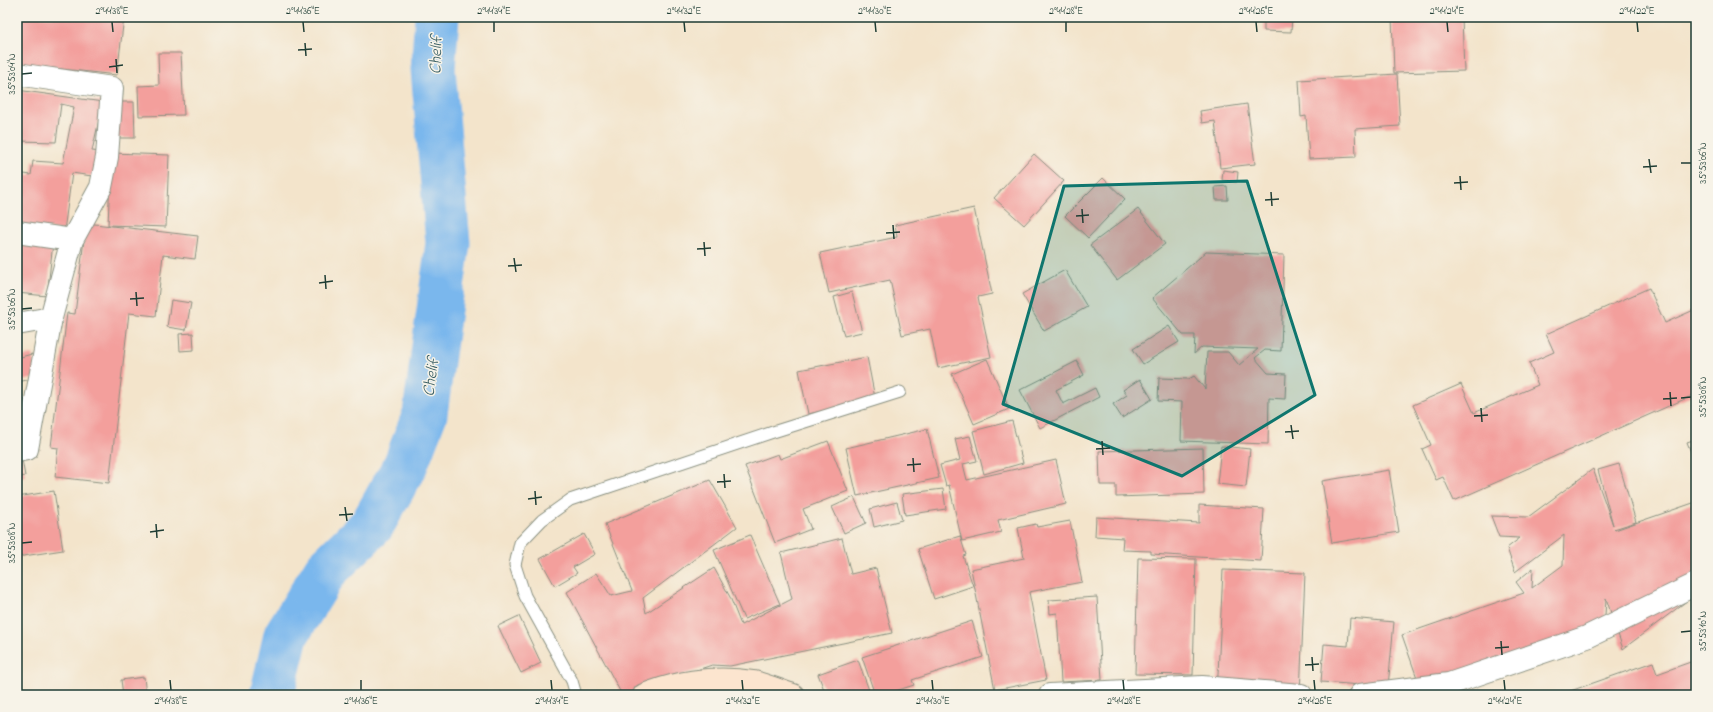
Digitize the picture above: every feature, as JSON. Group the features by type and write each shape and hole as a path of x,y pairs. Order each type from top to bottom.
{"street":[{"path":"17,74 112,88 107,157 101,187 72,240 51,318 27,449 17,451"},
{"path":"17,232 72,240"},
{"path":"17,324 51,318"},
{"path":"1360,695 1449,684 1587,637 1696,584"},
{"path":"644,695 659,689 696,681 723,679 756,682 793,695"},
{"path":"1050,695 1202,687 1301,695"}],"lane":[{"path":"576,695 572,681 525,596 515,565 520,543 542,520 570,500 773,432 900,392"}],"highlighted area":[{"path":"1247,181 1315,395 1182,476 1003,404 1064,186"}],"building":[{"path":"17,17 124,17 117,75 17,64"},
{"path":"1264,17 1292,17 1291,32 1264,31"},
{"path":"1392,17 1462,17 1464,71 1394,73"},
{"path":"158,53 181,53 184,115 139,116 138,86 159,85"},
{"path":"1397,74 1400,126 1355,129 1356,157 1309,159 1306,116 1301,117 1299,80"},
{"path":"17,90 103,102 92,151 101,152 98,177 72,173 64,231 17,224 17,173 31,175 33,161 63,163 74,107 61,104 56,142 19,141 17,147"},
{"path":"115,102 134,102 135,138 117,138"},
{"path":"1247,104 1255,164 1220,168 1215,121 1202,123 1200,111"},
{"path":"111,153 169,155 166,227 108,225"},
{"path":"1034,154 1064,181 1024,225 994,198"},
{"path":"1223,170 1238,172 1237,182 1222,180"},
{"path":"1103,178 1125,199 1088,238 1065,216"},
{"path":"1227,186 1228,200 1216,200 1215,187"},
{"path":"974,208 992,294 978,297 991,357 938,368 930,329 902,335 890,280 829,293 820,253 897,237 895,225"},
{"path":"1138,209 1165,244 1117,280 1090,245"},
{"path":"86,223 198,236 195,259 163,255 156,316 129,313 109,483 55,477 58,448 51,447 67,313 75,314"},
{"path":"17,230 54,234 47,296 17,293"},
{"path":"1206,252 1284,255 1281,351 1265,350 1255,358 1268,373 1286,374 1285,399 1269,398 1268,444 1181,441 1182,402 1158,401 1159,378 1189,379 1194,376 1205,389 1207,352 1228,352 1239,365 1258,349 1202,347 1194,354 1195,335 1183,335 1152,298"},
{"path":"1065,270 1087,307 1044,331 1022,294"},
{"path":"1649,288 1665,323 1696,309 1696,394 1454,501 1443,477 1436,480 1422,449 1431,445 1413,405 1461,384 1474,413 1538,385 1529,363 1554,352 1546,334"},
{"path":"852,292 862,332 844,336 834,297"},
{"path":"171,300 191,303 186,330 167,327"},
{"path":"1169,326 1179,342 1143,364 1133,349"},
{"path":"193,333 194,350 180,351 179,334"},
{"path":"32,354 37,378 17,382 17,358"},
{"path":"867,357 875,398 851,405 808,414 799,370"},
{"path":"987,359 1009,409 974,424 952,374"},
{"path":"1077,361 1084,375 1056,390 1063,404 1095,388 1099,397 1040,428 1020,390"},
{"path":"1140,379 1152,399 1122,418 1113,404 1127,395 1123,390"},
{"path":"17,386 27,426 17,428"},
{"path":"1012,421 1023,463 984,474 973,431"},
{"path":"927,429 939,478 857,496 846,448"},
{"path":"970,436 977,461 963,464 967,480 1056,460 1066,504 998,520 1001,532 962,541 949,485 946,486 940,465 960,460 955,439"},
{"path":"1696,439 1696,465 1687,442"},
{"path":"828,441 848,491 803,509 811,529 775,543 745,466 778,454 780,459"},
{"path":"17,445 20,449 25,476 17,478"},
{"path":"1221,446 1250,449 1246,487 1217,484"},
{"path":"1203,448 1204,494 1116,497 1116,485 1100,485 1099,451"},
{"path":"1619,464 1636,522 1614,529 1615,530 1696,502 1696,594 1623,649 1606,598 1604,634 1423,695 1402,635 1524,593 1516,582 1533,568 1532,588 1563,565 1564,535 1515,572 1507,548 1520,538 1499,537 1491,516 1528,517 1593,469 1613,525 1598,470"},
{"path":"1389,470 1399,532 1332,543 1322,481"},
{"path":"710,480 737,527 643,598 646,613 714,568 730,597 741,625 792,599 781,553 842,538 851,574 876,568 892,633 730,666 712,665 622,695 567,592 596,573 611,596 632,591 605,524"},
{"path":"943,489 946,509 905,515 902,494"},
{"path":"54,491 63,550 17,557 17,497"},
{"path":"854,497 866,523 844,533 832,507"},
{"path":"897,502 902,520 874,527 870,509"},
{"path":"1199,505 1264,509 1261,561 1151,554 1151,551 1122,550 1123,538 1095,536 1096,517 1199,523"},
{"path":"1070,521 1082,582 1029,592 1046,680 995,690 971,569 1024,558 1018,528 1036,524 1037,527"},
{"path":"584,534 595,554 573,567 577,573 555,586 540,559"},
{"path":"750,535 780,604 744,619 714,550"},
{"path":"960,536 966,555 963,556 973,586 934,599 918,549"},
{"path":"1138,558 1196,559 1193,675 1135,674"},
{"path":"1223,570 1305,573 1300,695 1217,695"},
{"path":"1097,597 1102,680 1061,682 1057,613 1050,614 1049,600"},
{"path":"519,616 541,663 521,673 498,626"},
{"path":"1350,618 1394,622 1388,687 1321,682 1324,644 1348,646"},
{"path":"972,621 983,657 912,680 914,685 883,695 875,695 862,657"},
{"path":"858,660 870,693 863,695 826,695 818,674"},
{"path":"1696,660 1696,695 1559,695 1653,662 1657,674"},
{"path":"144,677 146,695 123,695 121,680"}],"waterway":[{"name":"Chelif","path":"272,695 286,635 326,570 372,525 405,466 425,414 448,243 433,69 437,17"}]}
